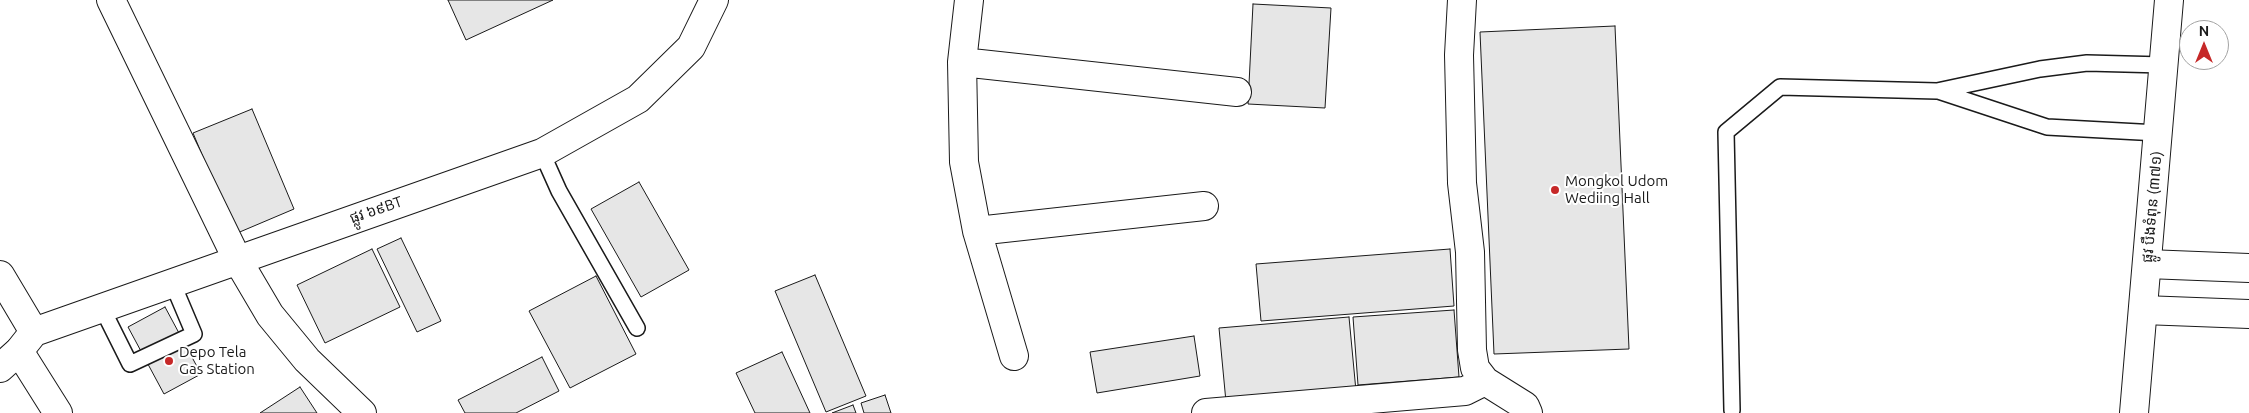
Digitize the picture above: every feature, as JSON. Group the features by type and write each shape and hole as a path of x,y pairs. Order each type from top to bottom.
{"street":[{"path":"111,0 237,259 270,315 307,360 362,413"},
{"name":"ផ្លូវ ៦៩BT","path":"18,350 102,308 542,153 638,99 691,47 714,0"},
{"path":"969,0 962,62 964,162 977,231 1014,356"},
{"path":"1462,0 1459,55 1462,183 1470,252 1472,350 1475,368 1485,381 1525,406 1528,413"},
{"name":"ផ្លូវ បឹងទំពុន (៣៧១)","path":"2134,413 2169,0"},
{"path":"962,62 1237,92"},
{"path":"977,231 1204,206"},
{"path":"2147,264 2249,268"},
{"path":"0,275 18,350 58,413"},
{"path":"2143,310 2249,314"},
{"path":"1206,413 1392,405 1465,391 1485,381"}],"lane":[{"path":"1732,410 1726,132 1780,87 1937,91 2040,69 2087,63 2163,64"},
{"path":"1937,91 2047,127 2158,133"},
{"path":"542,153 558,191 637,328"},
{"path":"102,308 130,364 194,334 172,282"}],"building":[{"path":"448,0 553,0 466,40"},
{"path":"1253,4 1331,8 1325,108 1248,104"},
{"name":"Mongkol Udom Wediing Hall","path":"1615,26 1629,349 1494,354 1480,32"},
{"path":"252,109 294,209 235,234 193,133"},
{"path":"639,182 689,270 641,297 591,209"},
{"path":"401,238 441,321 417,332 377,249"},
{"path":"372,249 400,307 325,343 297,285"},
{"path":"1450,249 1454,306 1261,321 1256,264"},
{"path":"815,275 866,396 826,412 775,291"},
{"path":"596,276 636,354 570,388 529,311"},
{"path":"165,307 201,374 164,394 128,327"},
{"path":"1454,310 1459,377 1358,385 1353,317"},
{"path":"1349,317 1356,391 1226,402 1219,328"},
{"path":"1194,336 1200,376 1097,393 1090,352"},
{"path":"782,352 810,413 755,413 736,373"},
{"path":"542,357 559,391 516,413 465,413 458,400"},
{"path":"300,387 317,413 260,413"},
{"path":"885,395 891,413 864,413 861,403"},
{"path":"853,405 856,413 832,413"}],"place":[{"name":"Mongkol Udom Wediing Hall","path":"1555,190"},
{"name":"Depo Tela Gas Station","path":"169,361"}]}
